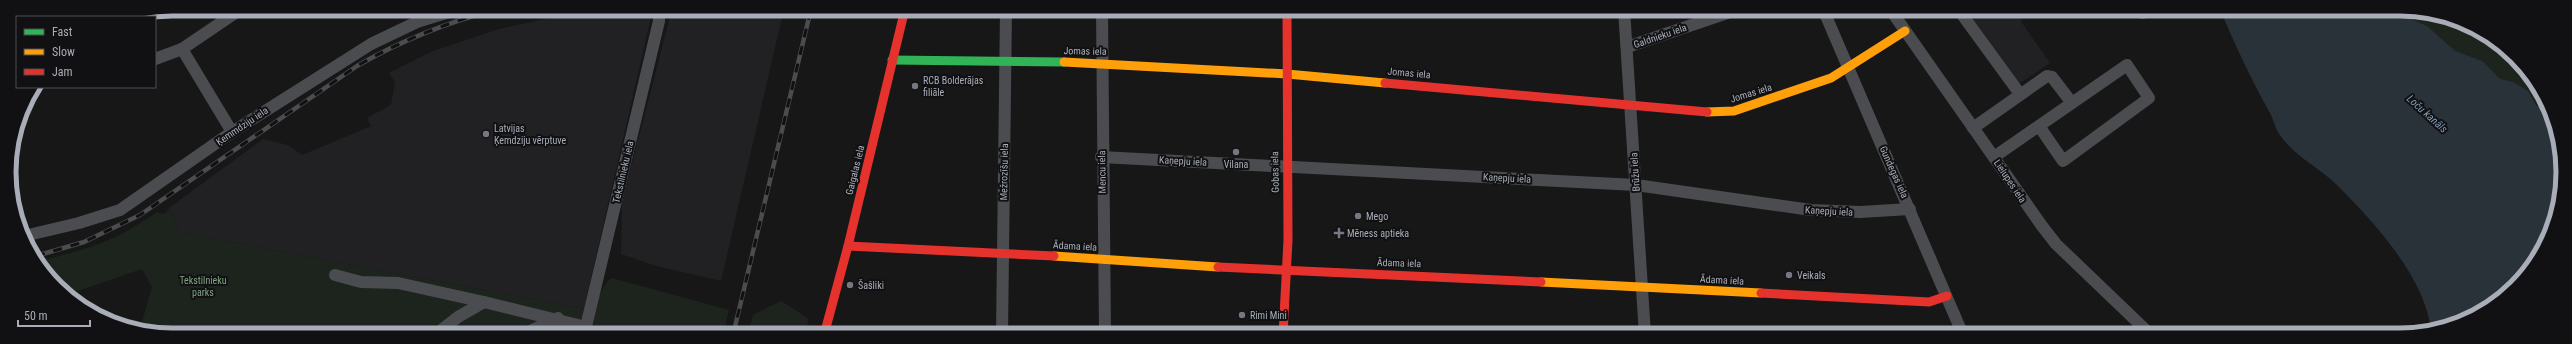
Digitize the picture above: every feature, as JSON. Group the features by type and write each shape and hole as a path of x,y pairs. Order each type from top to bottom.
{"street":[{"path":"156,59 182,49 231,16"},
{"name":"Ķemmdziju iela","path":"29,235 85,221 120,210 232,132 371,44 417,22 436,16"},
{"name":"Tekstilnieku iela","path":"586,328 659,16"},
{"name":"Gaigalas iela","path":"826,328 848,246 903,16"},
{"name":"Mežrozīšu iela","path":"1002,328 1001,254 1006,16"},
{"name":"Mencu iela","path":"1102,16 1101,62 1105,328"},
{"name":"Gobas iela","path":"1283,328 1282,302 1287,270 1287,16"},
{"name":"Brūžu iela","path":"1625,16 1645,328"},
{"name":"Galdnieku iela","path":"1627,47 1718,16"},
{"name":"Gundegas iela","path":"1826,16 1948,296 1960,328"},
{"name":"Lielupes iela","path":"1895,16 2056,244 2144,328"},
{"path":"1963,16 2020,94"},
{"name":"Jomas iela","path":"892,60 1101,62 1287,74 1631,104 1694,112 1734,111 1809,87 1848,69 1905,31"},
{"path":"182,49 232,132"},
{"path":"1994,158 2039,126 2127,65 2149,98 2063,161 2039,126"},
{"path":"1973,128 2047,76 2052,77 2072,103"},
{"name":"Kaņepju iela","path":"1102,157 1636,185 1811,210 1860,212 1910,209"},
{"name":"Ādama iela","path":"848,246 1103,259 1266,270 1643,287 1928,302 1948,296"},
{"path":"335,275 361,282 398,283 558,318 579,328"},
{"path":"444,328 458,317 484,302"},
{"path":"537,328 558,318"}],"shaded area":[{"path":"559,16 651,16 584,309 178,232 169,208 263,139 288,145 302,155 371,126 367,118 391,105 395,82 389,73 433,51 499,29"},
{"path":"670,16 782,16 721,281 656,266 621,254 622,202"},
{"path":"1967,16 2021,16 2022,23 2050,63 2017,85"}],"green space":[{"path":"2387,16 2410,16 2440,21 2469,32 2487,42 2503,55 2524,77 2542,107 2392,21"},
{"name":"Tekstilnieku parks","path":"169,208 178,232 584,309 580,328 152,327 141,325 152,287 142,269 73,293 55,275 43,260 101,243 127,231 157,212 162,214 166,213"},
{"path":"612,278 729,310 725,328 592,328 599,296"},
{"path":"781,301 808,318 807,328 750,328 753,315"}],"water":[{"name":"Loču kanāls","path":"2223,16 2404,16 2427,26 2455,51 2482,61 2500,79 2513,82 2528,91 2536,105 2542,108 2548,122 2555,152 2556,182 2548,222 2540,241 2524,267 2503,289 2487,302 2460,316 2430,325 2427,310 2419,290 2408,270 2381,233 2337,185 2293,150 2278,133"}],"railway":[{"path":"40,255 84,242 140,215 357,66 408,40 443,26 474,16"},
{"path":"735,328 809,16"}],"traffic: fast":[{"path":"892,60 1064,62"}],"traffic: slow":[{"path":"1707,112 1734,111 1831,78 1905,31"},
{"path":"1064,62 1287,74 1385,83"},
{"path":"1054,256 1218,267"},
{"path":"1541,282 1761,293"}],"traffic: jam":[{"path":"826,328 848,246 903,16"},
{"path":"1283,328 1288,240 1287,16"},
{"path":"1385,83 1707,112"},
{"path":"848,246 1054,256"},
{"path":"1218,267 1541,282"},
{"path":"1761,293 1929,302 1947,296"}],"place":[{"name":"RCB Bolderājas filiāle","path":"915,86"},
{"name":"Latvijas Ķemdziju vērptuve","path":"486,134"},
{"name":"Vilana","path":"1236,152"},
{"name":"Mego","path":"1358,216"},
{"name":"Mēness aptieka","path":"1339,233"},
{"name":"Veikals","path":"1789,275"},
{"name":"Šašliki","path":"850,285"},
{"name":"Rimi Mini","path":"1242,315"}]}
